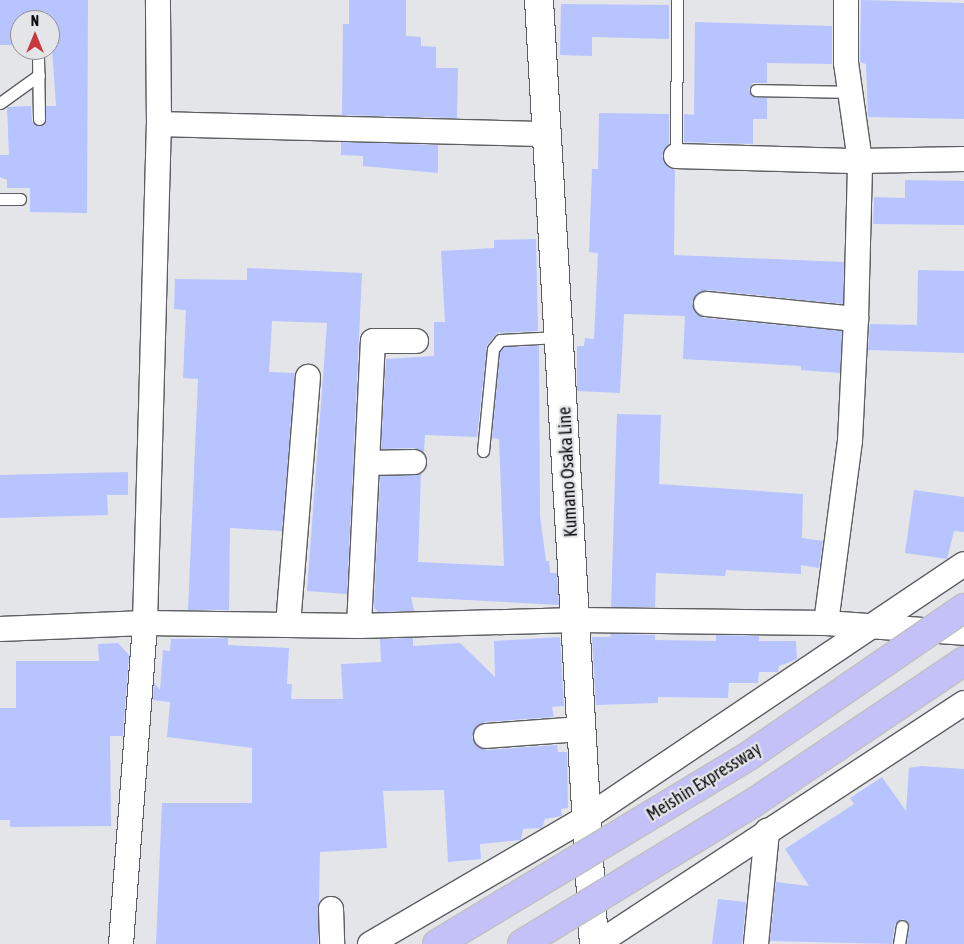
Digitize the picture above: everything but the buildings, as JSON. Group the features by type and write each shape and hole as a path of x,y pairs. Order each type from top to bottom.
{"highway":[{"name":"Meishin Expressway","path":"437,944 750,755 964,608"},
{"path":"522,944 753,803 964,661"}],"main road":[{"name":"Kumano Osaka Line","path":"539,0 577,620 586,818 595,944"}],"street":[{"path":"122,944 145,624 159,124 158,0"},
{"path":"826,624 850,441 856,319 860,161 850,92 846,0"},
{"path":"159,124 547,134"},
{"path":"676,156 860,161 964,159"},
{"path":"706,304 856,319"},
{"path":"359,626 373,341 416,341"},
{"path":"288,626 308,378"},
{"path":"367,463 414,462"},
{"path":"370,944 586,818 874,627 964,564"},
{"path":"0,629 145,624 359,626 577,620 826,624 964,633"},
{"path":"595,944 964,703"},
{"path":"486,736 582,729"},
{"path":"756,944 767,831"},
{"path":"331,909 332,944"}],"lane":[{"path":"676,156 677,0"},
{"path":"38,60 39,119"},
{"path":"0,103 39,75"},
{"path":"756,90 850,92"},
{"path":"0,199 20,199"},
{"path":"483,451 493,349 500,340 559,337"},
{"path":"900,944 902,926"}]}
